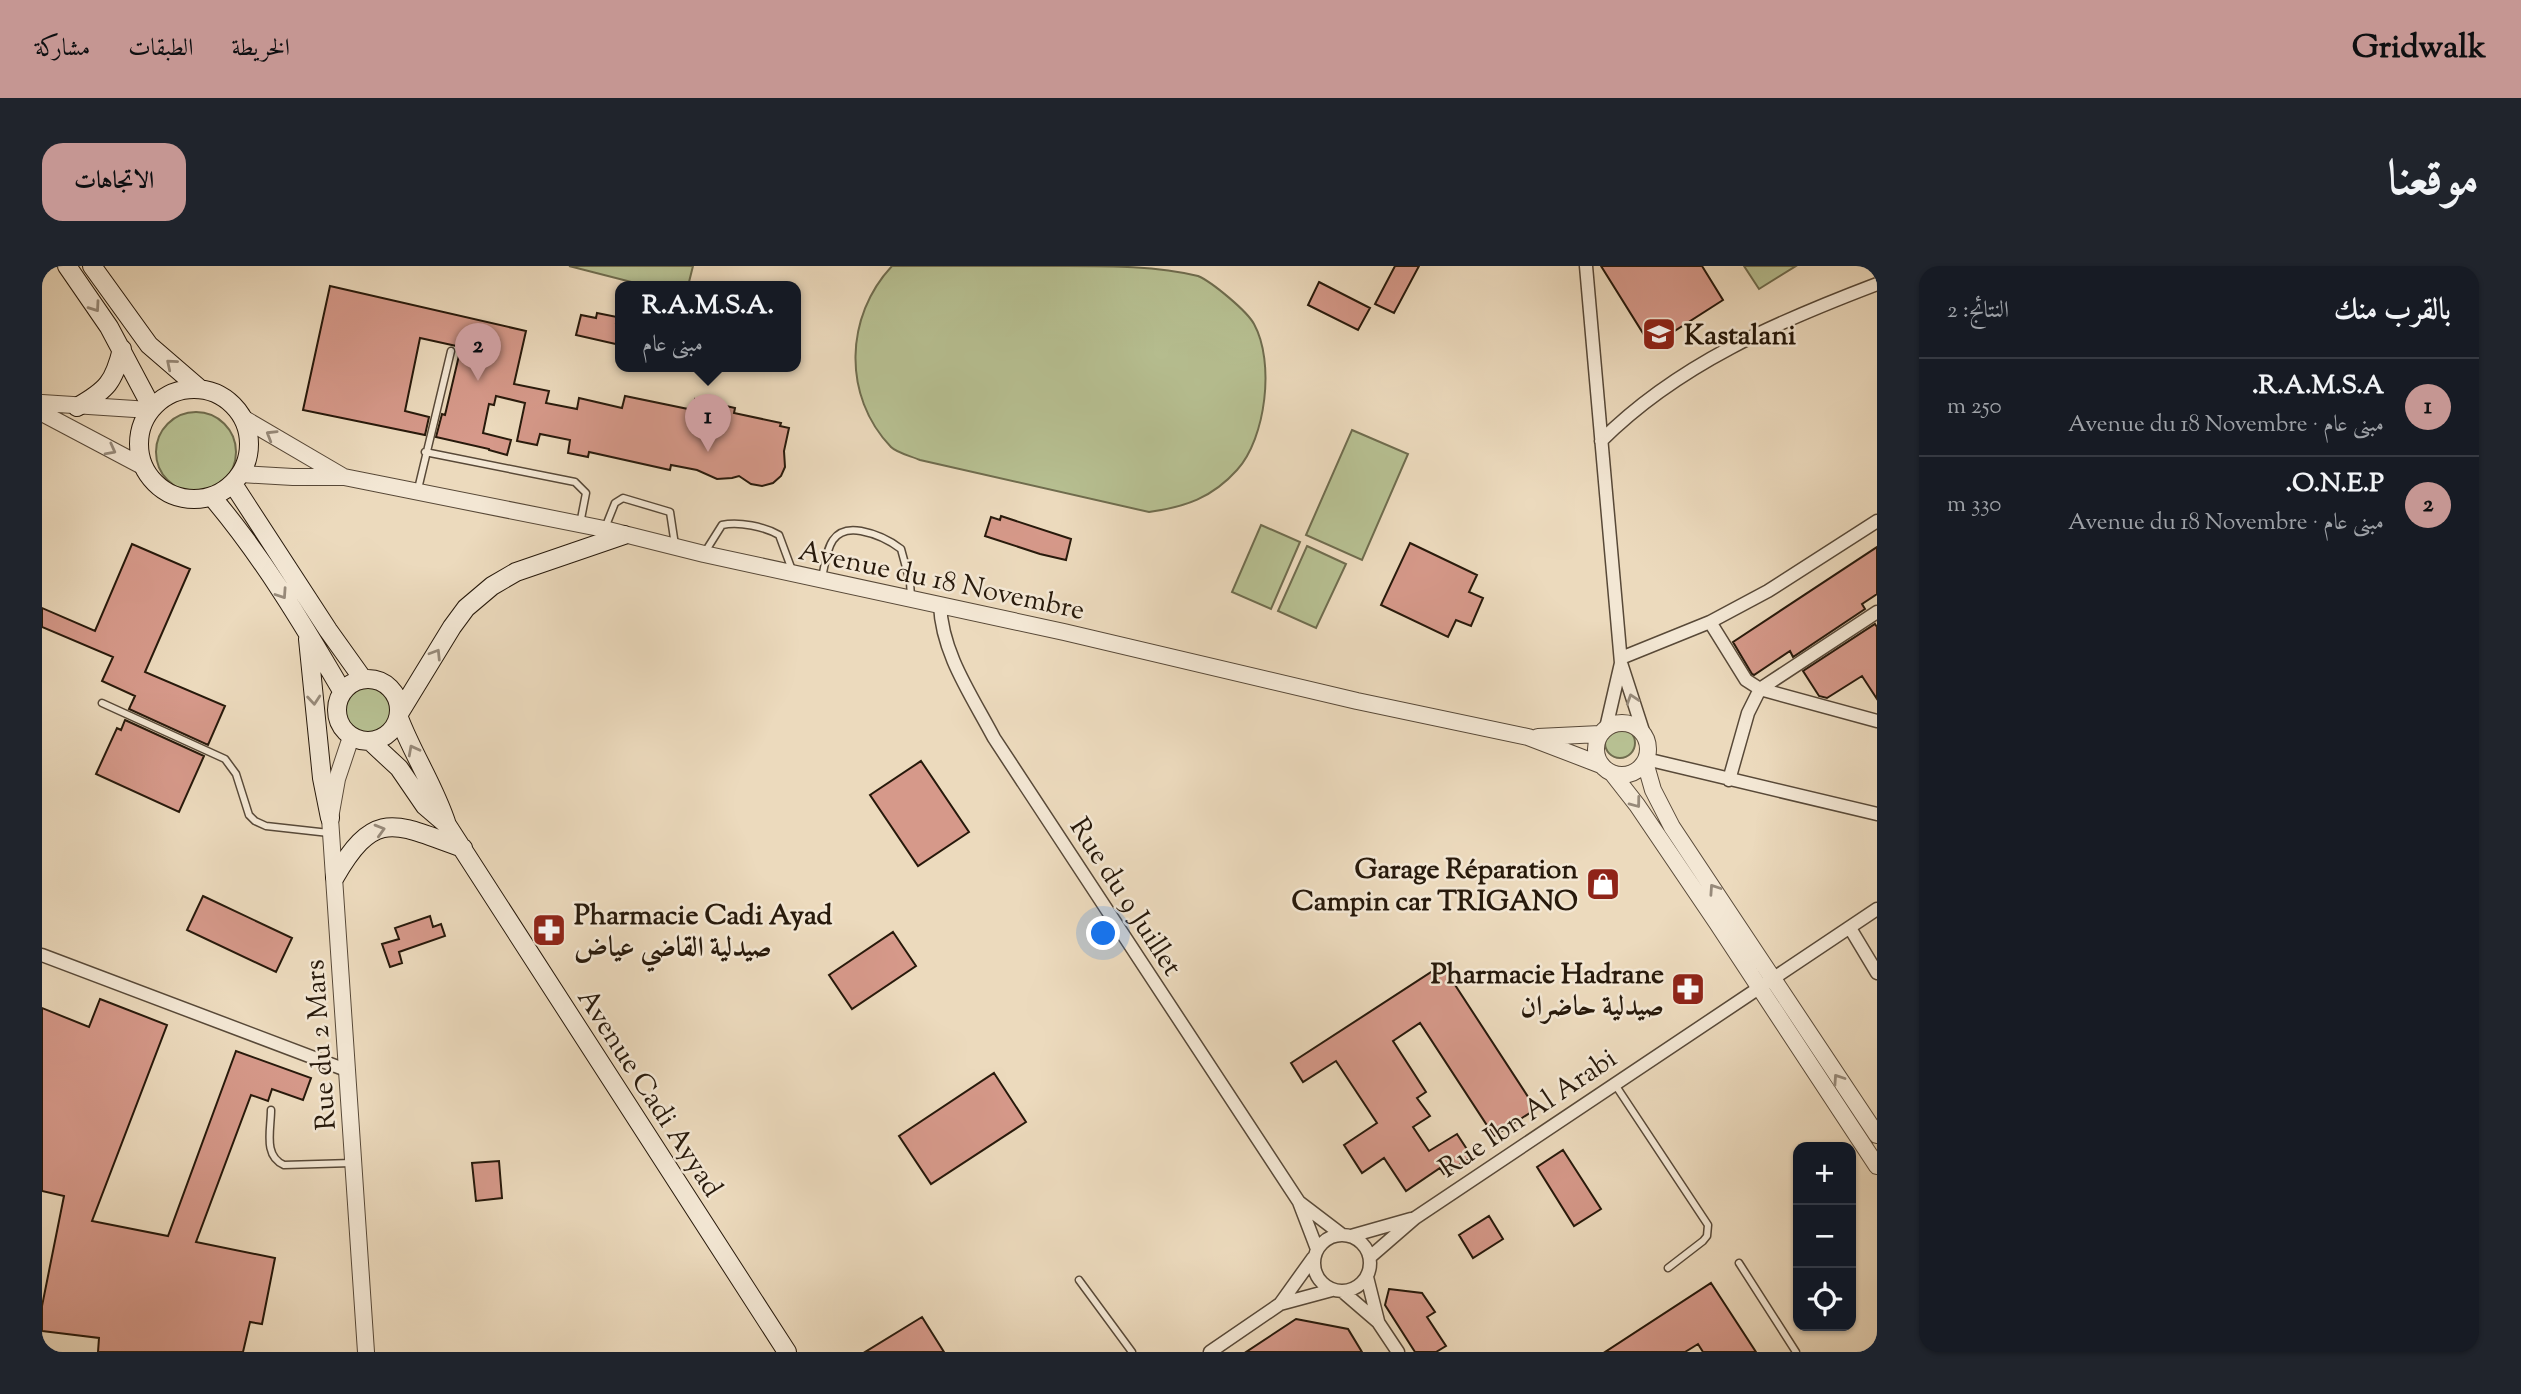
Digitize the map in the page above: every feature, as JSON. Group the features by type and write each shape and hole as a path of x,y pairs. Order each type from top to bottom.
{"main road":[{"path":"67,266 122,349 151,409"},
{"path":"92,266 149,345 200,389"},
{"path":"77,407 99,395 109,384 116,372 122,349"},
{"path":"200,389 218,394 232,404 243,418 250,436 249,456 237,479 212,497 192,499 172,495 155,484 139,453 139,438 151,409 173,392 200,389"},
{"path":"237,479 327,630 363,679"},
{"path":"212,497 231,519 307,632 342,691"},
{"path":"399,715 398,701 393,691 374,679 351,683 342,691 337,703 337,716 342,728 351,737 371,742 389,734 466,608 492,586 529,568 624,535"},
{"path":"307,632 320,767 330,826"},
{"name":"Avenue Cadi Ayyad","path":"399,715 409,744 438,796 447,825"},
{"name":"Avenue Cadi Ayyad","path":"371,742 400,768 425,806 447,825 463,848 788,1352"},
{"path":"335,877 349,852 372,831 385,827 411,830 463,848"}],"street":[{"path":"1586,266 1621,661 1648,748 1646,760 1653,790 1672,827 1877,1135"},
{"path":"1601,440 1645,400 1711,357 1816,307 1877,284"},
{"path":"42,403 151,409"},
{"path":"42,413 144,467"},
{"name":"Avenue du 18 Novembre","path":"243,418 344,477"},
{"name":"Avenue du 18 Novembre","path":"237,479 344,477 604,530 1357,701 1528,737 1607,769"},
{"path":"1621,661 1710,622 1768,591 1877,521"},
{"name":"Rue du 9 Juillet","path":"940,605 941,624 952,657 994,738 1299,1202 1315,1253"},
{"path":"1729,780 1748,713 1760,690 1877,612"},
{"path":"1710,622 1746,680 1760,690 1877,722"},
{"path":"1621,661 1596,750 1710,912 1877,1166"},
{"path":"1603,731 1613,724 1630,724 1644,734"},
{"name":"Avenue du 18 Novembre","path":"1528,737 1603,731"},
{"name":"Rue du 2 Mars","path":"351,737 337,779 330,826 366,1352"},
{"path":"1607,769 1630,774 1646,760"},
{"path":"1646,760 1877,814"},
{"name":"Rue Ibn Al Arabi","path":"1370,1257 1415,1218 1877,909"},
{"path":"1850,928 1877,972"},
{"path":"42,955 346,1070"},
{"name":"Rue du 9 Juillet","path":"1299,1202 1346,1235"},
{"name":"Rue Ibn Al Arabi","path":"1346,1235 1415,1218"},
{"path":"1210,1352 1280,1304 1323,1241 1346,1235 1366,1248 1370,1257 1367,1277 1378,1322"},
{"path":"1315,1253 1317,1277 1378,1322 1398,1352"},
{"path":"1280,1304 1352,1290 1367,1277"}],"lane":[{"path":"417,491 451,351"},
{"path":"425,452 575,482 586,493 580,526"},
{"path":"604,530 610,512 618,500 623,498 670,512 675,547"},
{"path":"704,554 722,524 771,530 779,535 793,572"},
{"path":"822,578 827,551 838,534 854,530 870,533 883,537 901,549 910,582 911,598"},
{"path":"102,703 225,759 236,774 248,815 255,821 266,826 330,826"},
{"path":"1614,1083 1709,1226 1703,1241 1668,1268"},
{"path":"271,1110 270,1153 275,1161 284,1165 354,1163"},
{"path":"1739,1263 1796,1352"},
{"path":"1079,1280 1132,1352"}],"green space":[{"path":"569,266 693,266 689,281 628,281"},
{"path":"892,266 1150,268 1204,279 1244,312 1254,324 1260,340 1264,358 1264,399 1261,420 1247,456 1228,480 1208,494 1186,504 1149,512 920,460 897,451 875,427 864,404 857,381 856,356 858,332 865,308 876,286"},
{"path":"1744,266 1796,266 1759,289"},
{"path":"196,412 211,415 224,424 233,437 236,452 233,467 224,480 211,489 196,492 181,489 168,480 159,467 156,452 159,437 168,424 181,415"},
{"path":"1352,430 1408,454 1362,560 1306,535"},
{"path":"1261,525 1300,542 1271,609 1232,592"},
{"path":"1307,546 1346,564 1316,628 1278,611"},
{"path":"369,683 388,691 396,710 388,729 369,737 350,729 342,710 350,691"},
{"path":"1620,728 1626,729 1634,737 1634,749 1626,757 1620,758 1614,757 1606,749 1605,743 1606,737 1614,729"}],"building":[{"path":"1395,266 1419,266 1394,313 1375,304"},
{"path":"1601,266 1702,266 1723,300 1651,346"},
{"path":"1319,282 1370,308 1358,330 1308,305"},
{"path":"330,286 526,331 514,384 549,391 546,403 577,409 579,398 622,408 625,396 693,410 695,399 735,408 734,413 781,423 780,426 789,428 784,451 785,467 781,476 773,483 762,486 751,484 739,476 717,479 697,470 671,465 670,470 589,452 588,457 568,453 570,440 540,434 537,445 517,441 525,403 496,396 494,405 489,404 483,433 511,440 507,455 436,437 442,414 445,415 461,347 420,338 405,411 429,417 425,435 303,410"},
{"path":"597,313 615,317 615,344 576,335 581,315 596,318"},
{"path":"1001,516 1071,539 1066,560 985,536 991,517 1000,520"},
{"path":"1410,543 1477,575 1469,592 1483,598 1471,626 1456,620 1448,637 1381,605"},
{"path":"132,544 190,569 145,672 225,706 208,745 129,709 135,696 102,681 113,657 42,627 42,608 95,631"},
{"path":"1877,547 1877,594 1862,604 1865,609 1793,657 1790,651 1752,674 1733,642"},
{"path":"1875,624 1877,699 1862,676 1827,698 1819,696 1803,671"},
{"path":"125,720 204,756 179,812 96,774 117,728 121,730"},
{"path":"921,761 969,832 918,866 870,795"},
{"path":"203,896 292,938 276,972 187,930"},
{"path":"430,916 433,927 441,924 445,936 399,952 402,963 390,967 382,944 399,939 395,928"},
{"path":"893,932 916,966 852,1009 829,975"},
{"path":"1442,965 1536,1109 1494,1136 1420,1023 1393,1041 1426,1092 1417,1098 1430,1116 1413,1127 1429,1151 1457,1134 1472,1157 1444,1174 1440,1168 1406,1191 1384,1158 1362,1173 1344,1145 1377,1123 1336,1061 1303,1082 1291,1063"},
{"path":"100,999 167,1025 92,1221 168,1236 236,1051 311,1078 303,1100 272,1089 268,1101 251,1095 196,1242 275,1258 262,1324 250,1322 243,1352 98,1352 99,1338 42,1331 42,1306 64,1196 42,1191 42,1008 89,1027"},
{"path":"994,1073 1026,1122 931,1184 899,1136"},
{"path":"1563,1150 1601,1209 1574,1226 1537,1167"},
{"path":"499,1161 502,1198 476,1201 472,1163"},
{"path":"1489,1216 1503,1239 1473,1258 1459,1235"},
{"path":"1711,1283 1756,1352 1703,1352 1698,1344 1685,1352 1605,1352"},
{"path":"1389,1289 1422,1293 1435,1312 1427,1317 1446,1346 1436,1352 1415,1352 1385,1305"},
{"path":"922,1317 944,1352 865,1352"},
{"path":"1296,1319 1348,1329 1362,1352 1246,1352"}],"place":[{"name":"Kastalani","path":"1659,334"},
{"name":"O.N.E.P.","path":"478,381"},
{"name":"R.A.M.S.A.","path":"708,452"},
{"name":"Garage Réparation Campin car TRIGANO","path":"1603,884"},
{"name":"Pharmacie Cadi Ayad صيدلية القاضي عياض","path":"549,930"},
{"name":"Pharmacie Hadrane صيدلية حاضران","path":"1688,989"}]}
